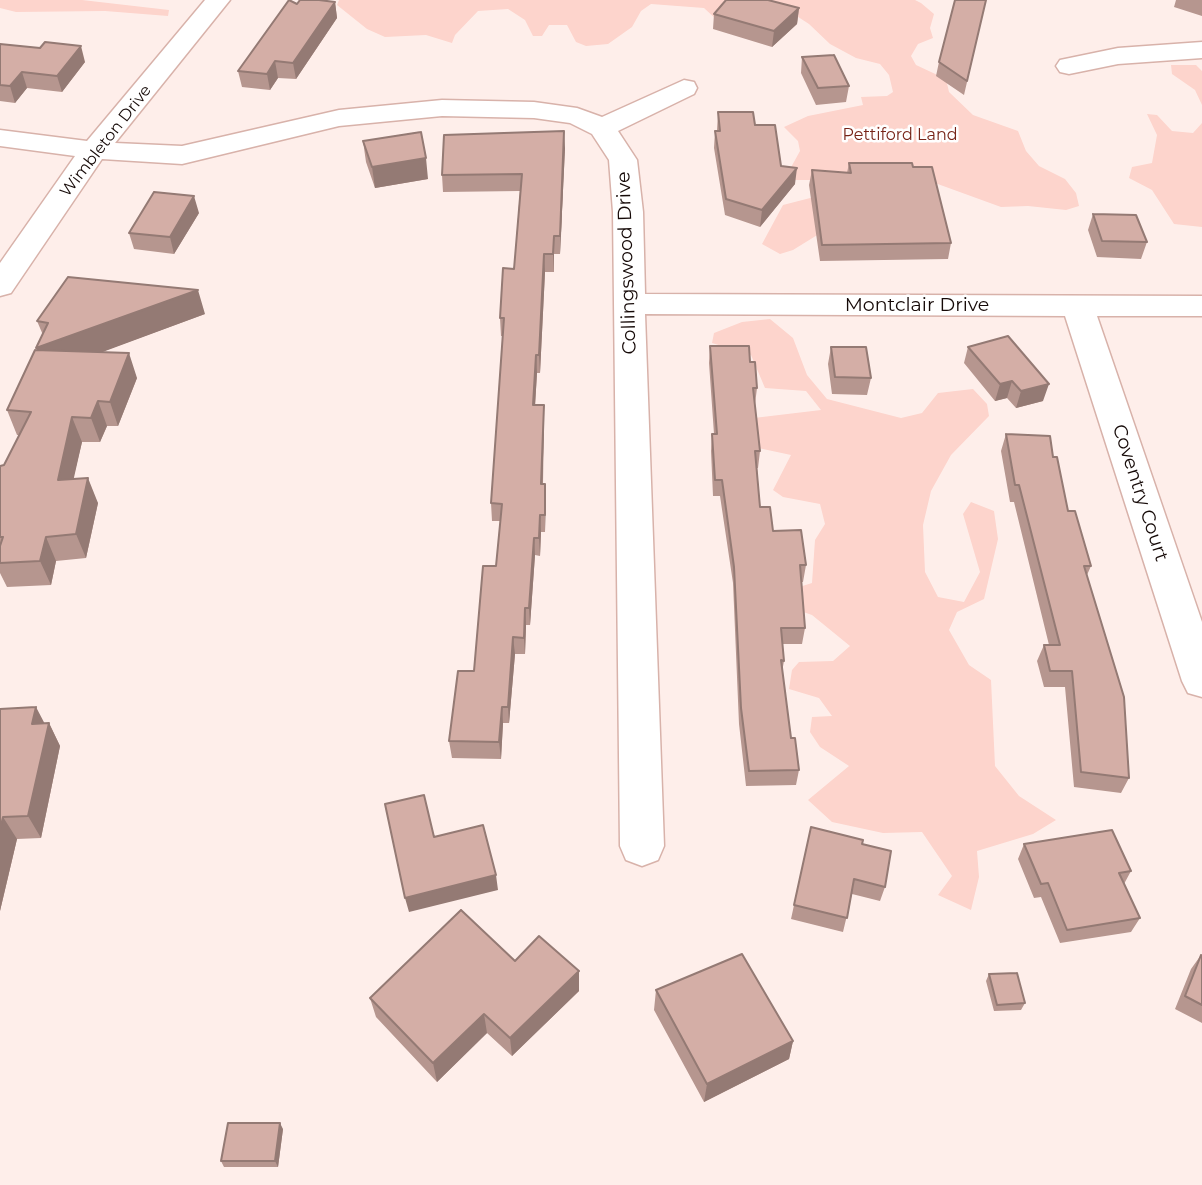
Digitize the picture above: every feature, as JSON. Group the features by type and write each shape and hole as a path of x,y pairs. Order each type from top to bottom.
{"street":[{"name":"Wimbleton Drive","path":"0,286 94,150 218,0"},
{"path":"1069,66 1118,56 1202,50"},
{"path":"0,138 94,150 182,155 339,118 442,108 534,110 577,116 602,128 684,88"},
{"name":"Collingswood Drive","path":"602,128 623,160 631,304 629,411 642,846"},
{"name":"Montclair Drive","path":"631,304 1202,306"},
{"name":"Coventry Court","path":"1078,306 1202,681"}],"green space":[{"path":"0,0 82,0 169,10 168,16 105,11 16,12 0,8"},
{"path":"339,0 732,0 717,20 704,8 651,4 641,11 632,27 608,44 586,46 576,42 567,25 549,25 542,36 533,36 525,20 508,9 478,11 455,35 452,43 426,35 385,37 367,29 337,5"},
{"name":"Pettiford Land","path":"772,0 915,0 921,3 934,14 930,28 933,38 918,44 911,56 916,65 946,79 949,92 973,115 1018,131 1026,151 1039,166 1065,179 1076,193 1079,206 1066,210 1028,206 1001,207 935,183 827,229 793,250 780,254 762,244 783,205 818,196 821,180 784,180 800,151 798,141 784,127 808,116 863,105 861,97 887,96 893,92 889,75 880,64 856,58 830,44 809,24"},
{"path":"1171,65 1196,65 1202,71 1202,105 1195,90 1172,74"},
{"path":"1147,114 1157,115 1172,131 1193,133 1202,123 1202,227 1174,224 1152,190 1129,178 1132,167 1152,163 1157,135"},
{"path":"770,319 793,338 807,375 827,399 901,418 922,413 938,393 973,389 987,404 989,416 951,455 931,491 923,525 925,572 938,597 964,602 980,572 963,514 971,502 994,511 998,539 984,599 957,612 949,630 969,665 991,680 995,766 1019,796 1056,820 1033,834 977,851 979,877 971,910 938,895 952,876 922,832 883,833 832,822 808,800 849,766 820,747 810,732 812,717 832,716 819,698 789,689 792,670 799,662 833,661 850,646 812,615 786,606 780,593 812,583 815,540 825,524 820,504 783,497 773,490 791,455 749,446 737,420 821,410 806,391 765,388 751,355 712,343 714,333 742,322"}],"building":[{"path":"289,0 297,4 300,0 335,2 293,63 275,61 267,74 238,71"},
{"path":"726,0 768,0 799,8 774,31 714,14"},
{"path":"955,0 986,0 967,81 939,62"},
{"path":"45,42 81,46 57,76 22,72 10,86 0,85 0,44 40,48"},
{"path":"834,55 849,86 818,88 802,57"},
{"path":"718,112 753,112 755,125 775,125 781,166 797,168 762,210 726,199 715,131 720,131"},
{"path":"564,131 560,236 554,236 553,254 544,254 539,355 536,355 533,405 544,405 541,484 545,484 545,515 540,515 539,538 534,538 524,638 513,637 508,707 502,707 499,742 449,741 458,671 474,671 483,566 496,566 502,504 491,503 504,318 500,318 503,268 514,269 522,174 442,175 444,135"},
{"path":"421,132 426,158 372,167 363,141"},
{"path":"849,163 912,163 913,167 932,167 951,243 822,245 812,170 851,173"},
{"path":"154,192 194,196 170,237 129,233"},
{"path":"1093,214 1136,215 1147,242 1102,241"},
{"path":"68,277 198,290 36,348 48,323 37,321"},
{"path":"1008,336 1049,384 1021,391 1012,381 1000,384 968,347"},
{"path":"710,346 749,346 750,362 755,362 757,388 753,388 760,451 755,451 760,507 770,507 773,531 801,530 806,565 800,565 805,628 781,628 784,661 781,660 791,738 795,738 799,770 749,771 741,708 734,567 722,480 715,480 712,434 717,434"},
{"path":"831,347 866,347 871,378 835,377"},
{"path":"35,350 129,353 110,402 98,401 91,418 72,417 58,480 88,478 76,534 46,537 40,561 0,563 3,537 0,537 0,466 4,465 31,412 7,410"},
{"path":"1006,434 1050,436 1068,511 1075,511 1091,566 1084,566 1124,697 1129,778 1081,772 1072,671 1050,671 1044,645 1060,645 1019,485 1015,485"},
{"path":"36,707 32,724 49,723 28,816 3,817 0,830 0,709"},
{"path":"424,795 434,837 483,825 496,875 405,898 385,804"},
{"path":"811,827 863,840 862,844 891,851 885,887 854,879 847,918 794,905"},
{"path":"1112,830 1131,871 1119,873 1140,918 1067,930 1048,883 1041,884 1024,844"},
{"path":"461,910 515,961 539,936 579,971 510,1038 484,1014 433,1063 370,998"},
{"path":"742,954 793,1041 707,1084 656,990"},
{"path":"1202,956 1202,1005 1185,996"},
{"path":"1017,973 1025,1003 997,1005 989,974"},
{"path":"228,1123 280,1123 275,1161 221,1161"}]}
